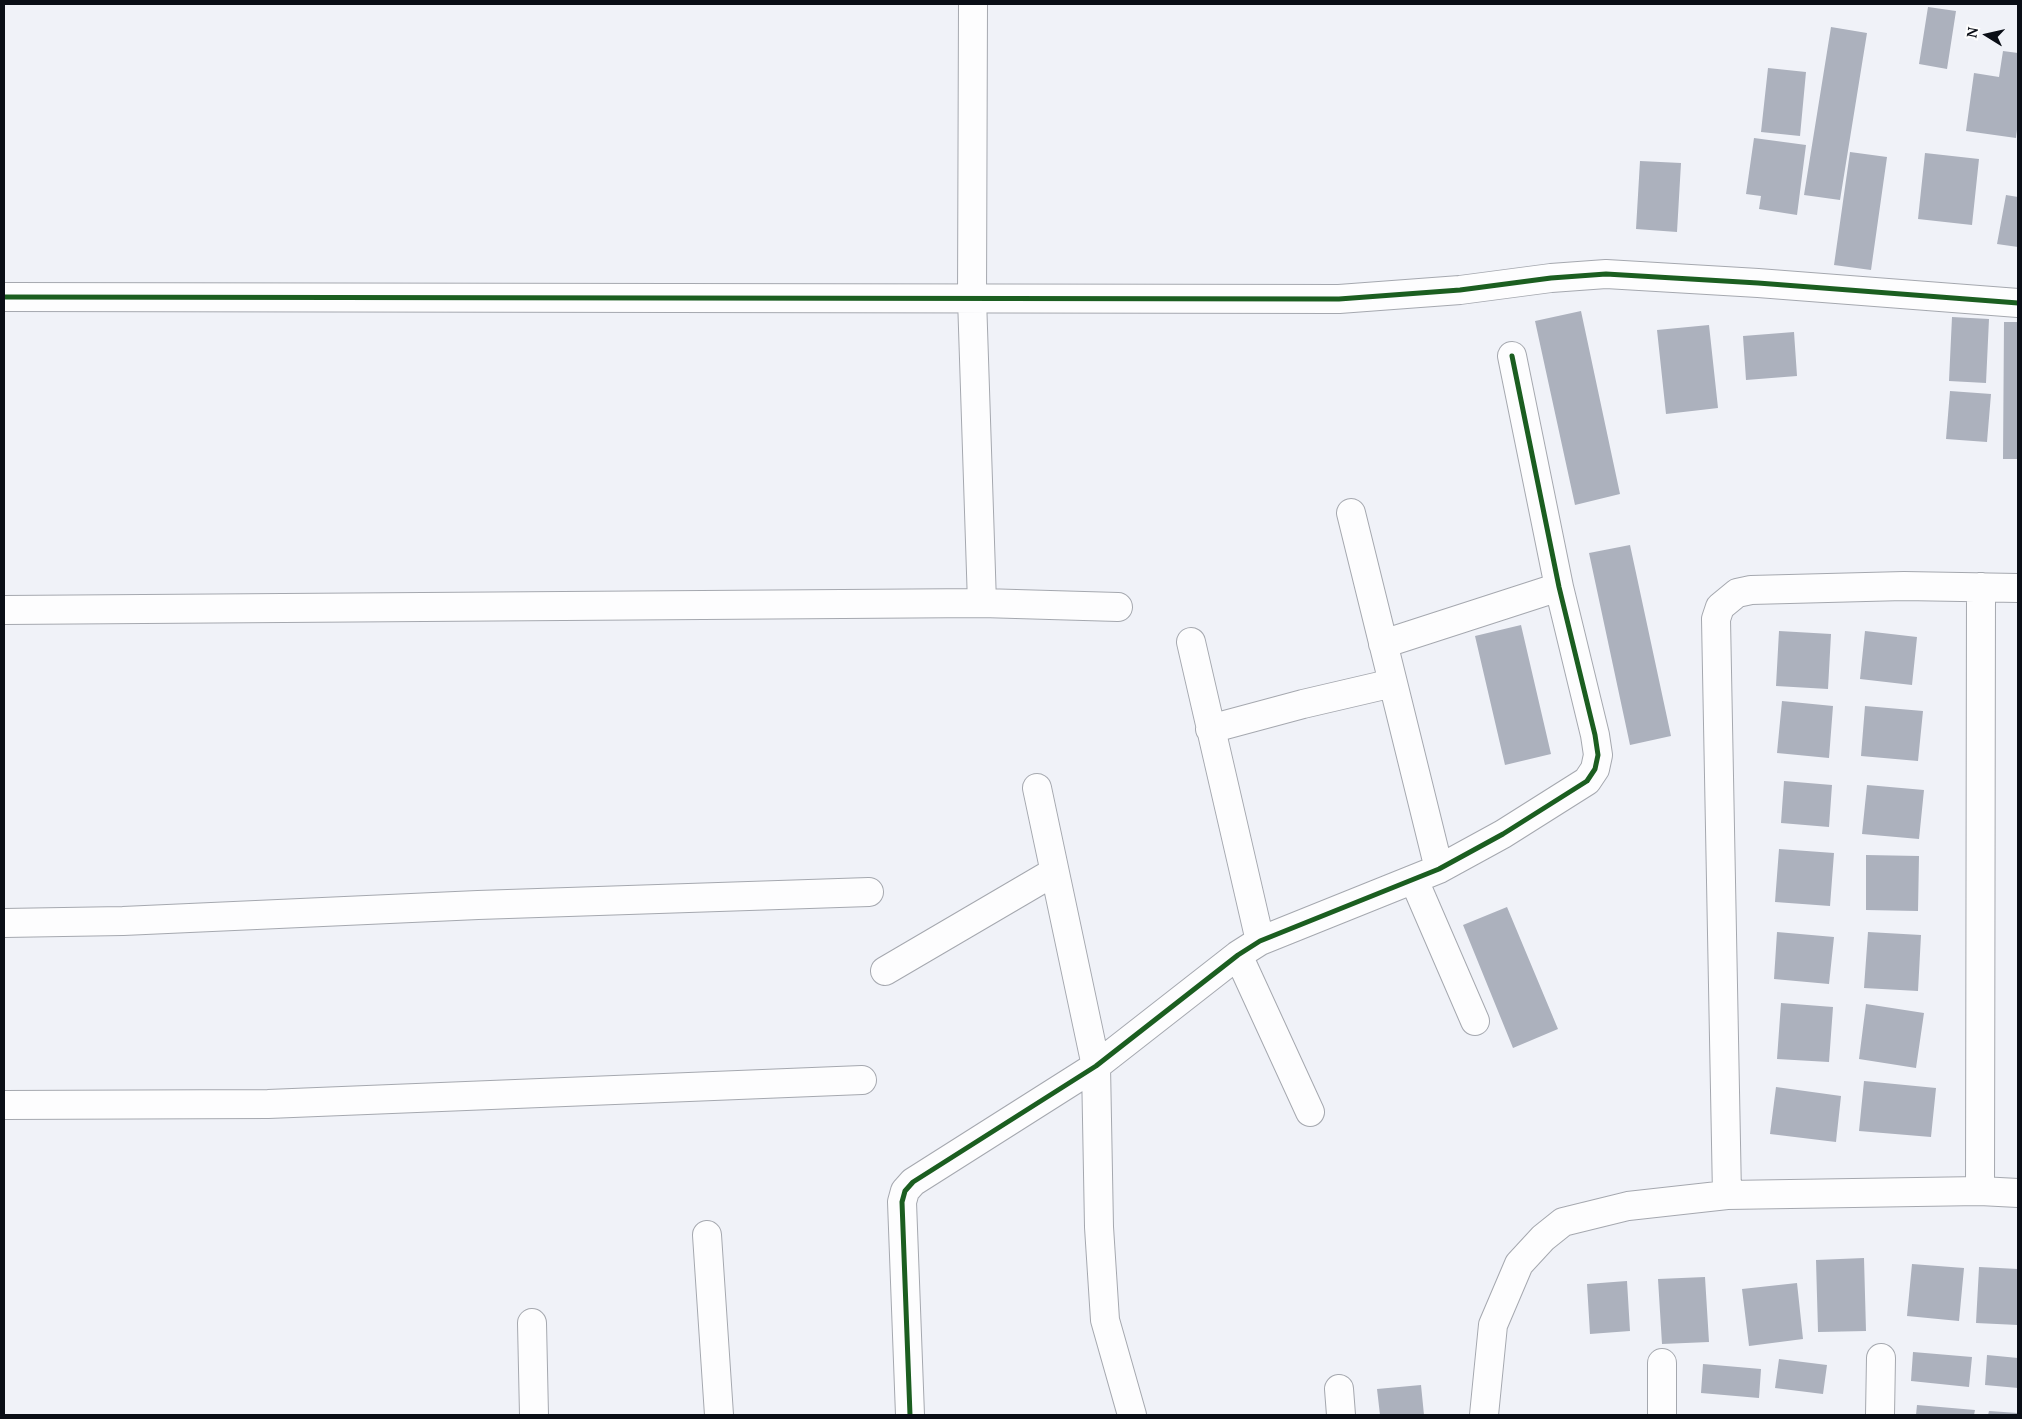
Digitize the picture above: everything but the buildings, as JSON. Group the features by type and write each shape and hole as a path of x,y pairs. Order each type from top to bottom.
{"street":[{"path":"973,4 972,298 982,603"},
{"path":"4,297 1339,299 1460,290 1551,278 1606,274 1758,283 2018,303"},
{"path":"910,1415 902,1202 905,1191 924,1175 1096,1066 1260,941 1439,869 1503,834 1587,781 1595,769 1598,755 1595,735 1559,587 1512,356"},
{"path":"1351,513 1439,869"},
{"path":"1727,1195 1716,619 1720,607 1727,599 1738,593 1751,590 1904,586 2018,588"},
{"path":"1383,644 1559,587"},
{"path":"1980,1191 1981,587"},
{"path":"4,610 982,603 1118,607"},
{"path":"1191,642 1260,941"},
{"path":"1210,729 1303,704 1393,683"},
{"path":"1037,788 1096,1066 1099,1227 1105,1320 1132,1415"},
{"path":"885,971 1054,872"},
{"path":"1414,880 1474,1021"},
{"path":"4,923 123,921 468,906 869,892"},
{"path":"1238,956 1310,1112"},
{"path":"4,1105 268,1104 862,1080"},
{"path":"1484,1415 1493,1325 1519,1264 1543,1238 1563,1222 1628,1206 1727,1195 1980,1191 2018,1193"},
{"path":"707,1235 719,1415"},
{"path":"532,1323 534,1415"},
{"path":"1880,1415 1881,1358"},
{"path":"1662,1363 1662,1415"}],"cycle path":[{"path":"4,297 1339,299 1460,290 1551,278 1606,274 1758,283 2018,303"},
{"path":"910,1415 902,1202 905,1191 913,1182 1096,1066 1238,955 1260,941 1439,869 1503,834 1587,781 1595,769 1598,755 1595,735 1559,587 1512,356"}]}
